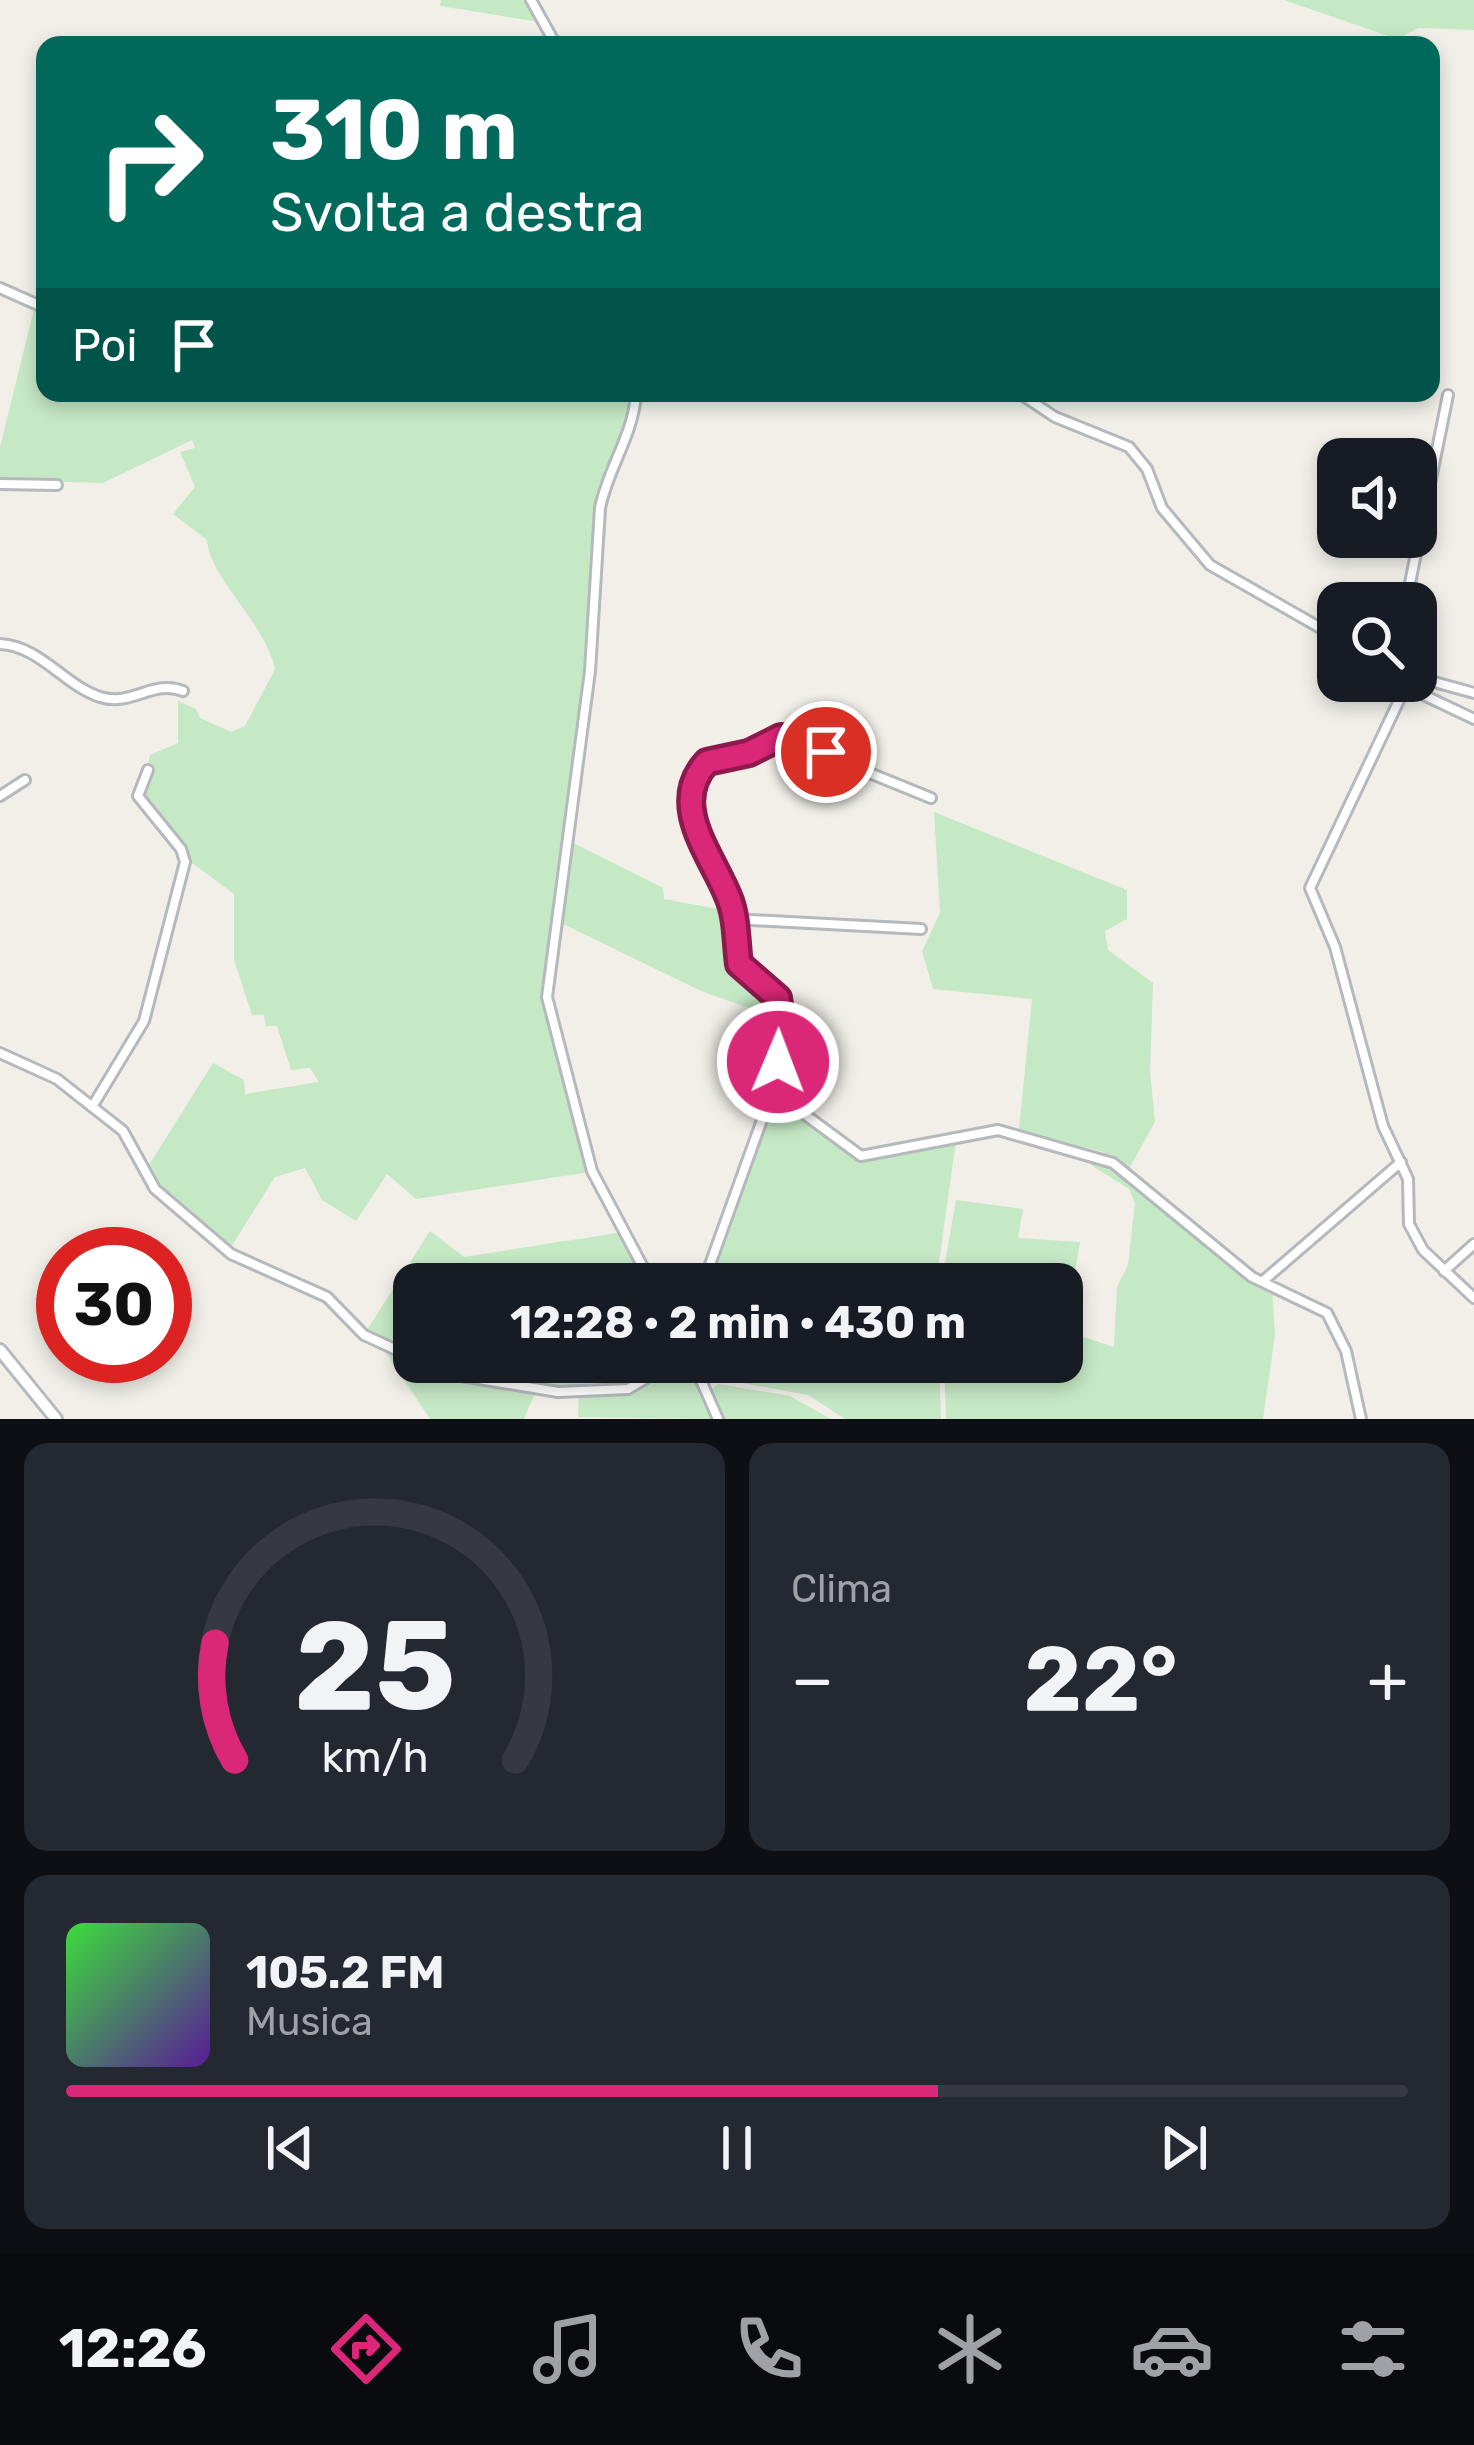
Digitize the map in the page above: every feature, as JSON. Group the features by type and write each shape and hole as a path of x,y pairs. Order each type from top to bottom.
{"street":[{"path":"530,0 551,36"},
{"path":"0,288 36,304"},
{"path":"1410,582 1448,395"},
{"path":"635,402 631,428 600,508 590,671 546,980 592,1171 641,1263"},
{"path":"1032,402 1054,417 1129,447 1147,469 1162,508 1210,566 1317,626"},
{"path":"0,484 57,485"},
{"path":"0,644 52,663 81,689 103,698 128,699 162,686 183,691"},
{"path":"1437,682 1474,692"},
{"path":"1397,702 1310,888 1322,905 1383,1126 1408,1179 1408,1224 1444,1271 1474,1298"},
{"path":"1432,702 1474,719"},
{"path":"777,1102 773,1092 781,1007 773,991 741,968 733,919 690,807 707,762 749,753 781,737 931,798"},
{"path":"92,1106 144,1021 185,862 181,849 138,796 148,770"},
{"path":"0,796 26,780"},
{"path":"733,919 921,929"},
{"path":"0,1053 57,1079 130,1138 155,1189 231,1254 327,1297 364,1335 393,1348"},
{"path":"777,1102 792,1106 853,1155 998,1130 1100,1156 1263,1281 1333,1318 1361,1419"},
{"path":"711,1263 763,1117 777,1102"},
{"path":"1263,1281 1401,1162"},
{"path":"1444,1271 1474,1244"},
{"path":"0,1350 56,1419"},
{"path":"503,1383 558,1392 592,1386 628,1389 638,1383"},
{"path":"702,1383 718,1419"}],"green space":[{"path":"441,0 526,0 540,22 440,6"},
{"path":"1284,0 1474,0 1474,30 1418,28 1403,36 1388,36"},
{"path":"34,309 36,402 631,402 627,425 599,492 584,689 543,980 589,1172 416,1199 387,1174 356,1221 322,1200 305,1168 275,1177 231,1247 157,1184 149,1165 213,1063 244,1080 245,1094 319,1082 310,1068 291,1070 277,1026 266,1026 264,1015 252,1015 234,960 234,894 188,860 141,795 150,755 178,743 178,701 231,732 245,726 275,669 261,634 217,570 207,540 173,514 195,487 180,452 195,448 192,440 103,483 0,480 0,447"},
{"path":"934,812 1127,890 1127,919 1105,931 1108,950 1153,983 1150,1071 1155,1122 1129,1169 1103,1152 1019,1130 1032,999 933,989 922,951 940,913"},
{"path":"571,842 663,888 664,899 728,911 735,969 772,993 780,1019 701,991 557,921"},
{"path":"779,1105 792,1108 855,1159 956,1141 939,1263 715,1263 765,1122"},
{"path":"1092,1158 1117,1171 1223,1261 1272,1288 1275,1335 1263,1419 946,1419 945,1383 1083,1383 1083,1337 1114,1347 1117,1287 1128,1265 1135,1203 1129,1189 1091,1165"},
{"path":"956,1200 1023,1209 1018,1238 1080,1242 1076,1263 945,1263"},
{"path":"430,1231 464,1257 617,1233 635,1263 410,1263"},
{"path":"393,1289 393,1342 367,1330"},
{"path":"406,1383 481,1383 535,1393 524,1419 430,1419"},
{"path":"524,1383 592,1383 558,1389"},
{"path":"642,1383 699,1383 714,1419 578,1417 579,1392 628,1392"},
{"path":"742,1383 940,1383 941,1419 845,1419 808,1395"},
{"path":"718,1384 790,1396 831,1419 722,1419 711,1390"}],"route":[{"path":"778,1062 782,1024 778,998 739,964 729,897 693,821 690,799 707,762 749,753 781,737 826,752"}]}
